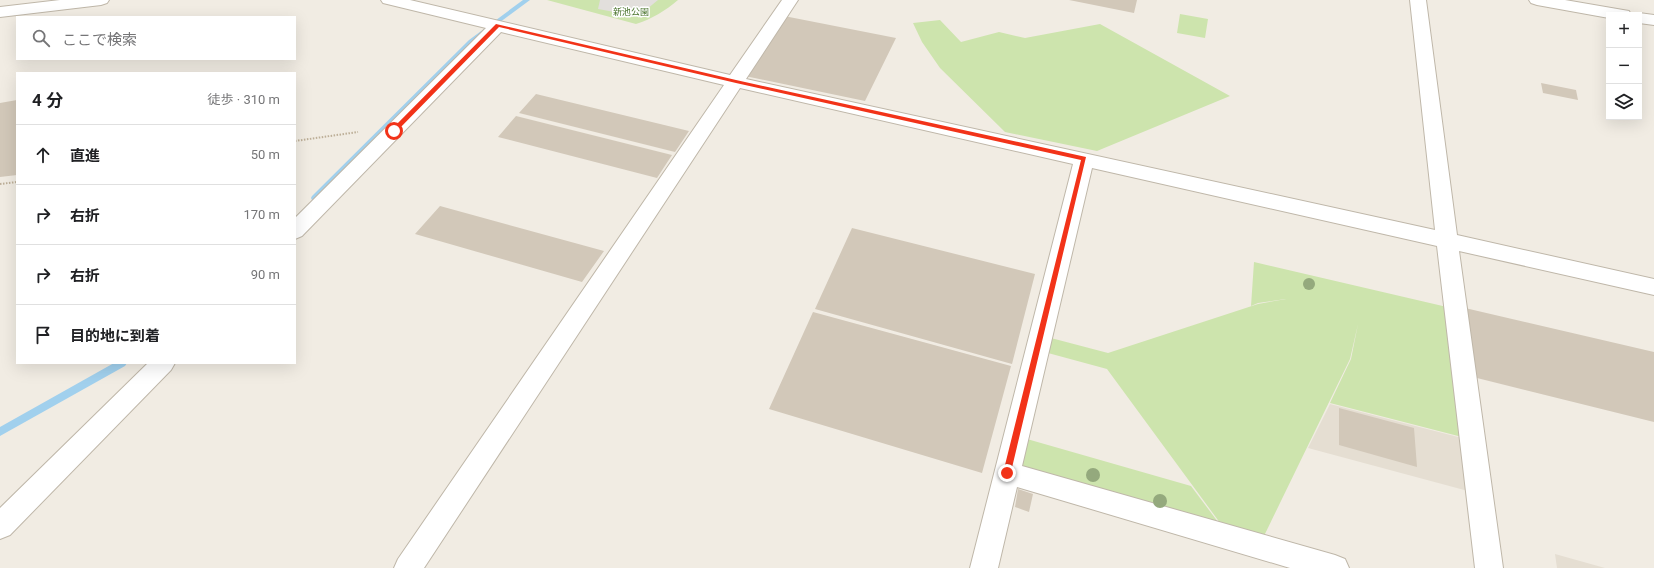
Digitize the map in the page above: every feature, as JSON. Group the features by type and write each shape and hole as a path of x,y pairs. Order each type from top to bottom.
{"street":[{"path":"0,12 102,0"},
{"path":"389,0 736,82 1654,287"},
{"path":"408,568 790,0"},
{"path":"1418,0 1447,242 1489,568"},
{"path":"1537,0 1606,12"},
{"path":"1642,18 1654,20"},
{"path":"296,230 498,25"},
{"path":"984,568 1084,159"},
{"path":"0,526 162,364"},
{"path":"1007,473 1336,568"}],"path":[{"path":"296,141 380,128 394,131"},
{"path":"0,184 16,182"}],"shaded area":[{"path":"600,0 658,0 647,9 631,15 598,9"},
{"path":"1330,404 1462,438 1468,491 1308,448"},
{"path":"1555,554 1605,568 1557,568"}],"green space":[{"name":"新池公園","path":"547,0 678,0 658,14 636,24"},
{"path":"1180,14 1208,19 1205,38 1177,33"},
{"path":"940,20 961,42 999,32 1025,38 1100,24 1230,96 1097,151 1005,132 940,68 922,42 913,23"},
{"path":"1254,262 1447,307 1462,437 1330,403 1351,359 1358,324 1350,359 1263,538 1223,527 1107,369 1048,353 1051,338 1108,353 1258,304 1286,299 1258,303 1251,306"},
{"path":"1027,439 1191,486 1221,526 1021,467"}],"building":[{"path":"1069,0 1137,0 1134,13"},
{"path":"784,16 896,38 865,101 745,76"},
{"path":"1541,83 1576,90 1578,100 1543,93"},
{"path":"536,94 689,131 675,152 519,113"},
{"path":"16,100 16,175 0,177 0,103"},
{"path":"516,116 672,155 657,178 498,137"},
{"path":"440,206 604,251 582,282 415,234"},
{"path":"852,228 1035,274 1012,364 815,309"},
{"path":"1465,308 1654,352 1654,422 1473,377"},
{"path":"813,312 1011,366 982,473 769,409"},
{"path":"1339,408 1414,428 1417,467 1339,445"},
{"path":"1018,489 1033,494 1029,512 1015,507"}],"waterway":[{"path":"315,198 471,41 527,0"},
{"path":"0,432 120,364"}],"route":[{"path":"394,131 498,25 736,82 1084,159 1007,473"}]}
